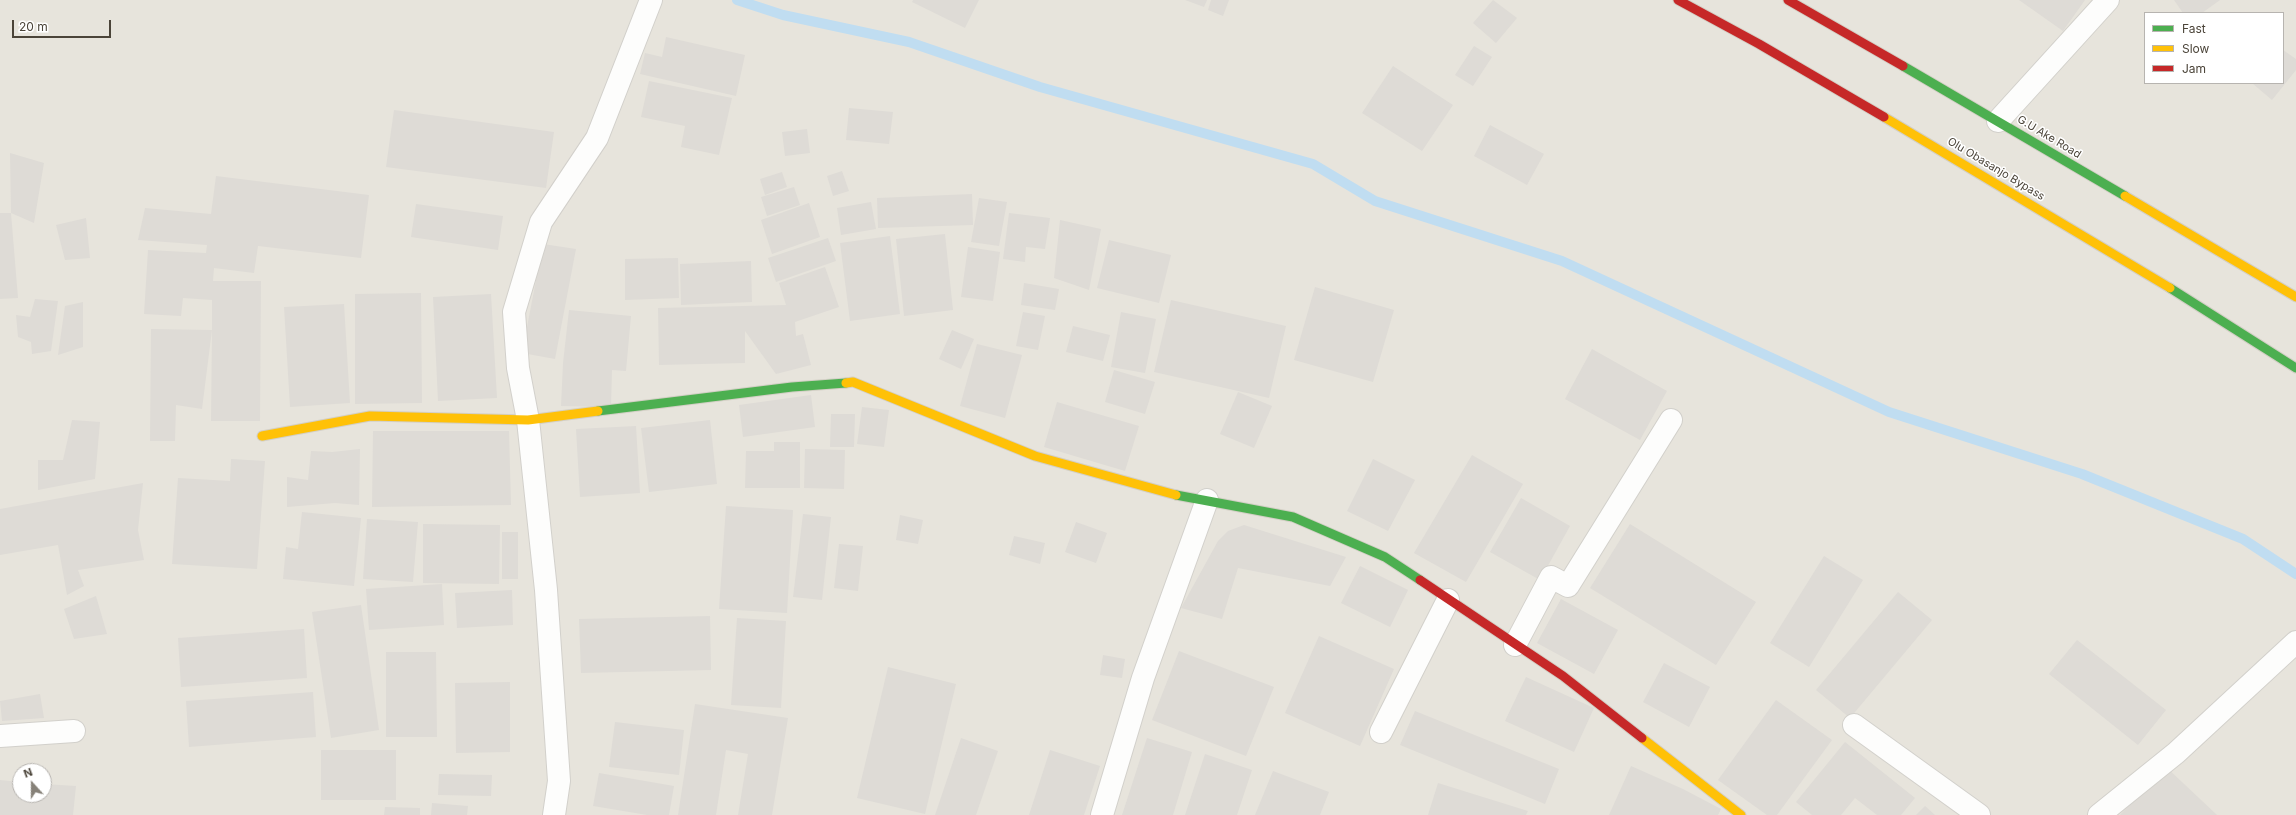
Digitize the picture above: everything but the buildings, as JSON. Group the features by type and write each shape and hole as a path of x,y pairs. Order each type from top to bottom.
{"street":[{"name":"Olu Obasanjo Bypass","path":"1678,0 1759,44 1956,159 2153,277 2296,368"},
{"name":"G.U Ake Road","path":"1788,0 1998,121 2296,297"},
{"path":"1998,121 2108,0"},
{"path":"554,815 559,781 546,590 528,420 518,368 514,312 541,222 597,138 650,2"},
{"path":"262,436 370,416 528,420 792,387 853,382 1034,456 1168,493 1292,517 1385,557 1563,676 1741,815"},
{"path":"1515,645 1551,577 1568,586 1672,420"},
{"path":"1102,815 1143,678 1207,500"},
{"path":"1381,732 1448,600"},
{"path":"2099,815 2176,753 2268,670 2296,642"},
{"path":"1854,725 1979,815"},
{"path":"0,736 74,731"}],"shaded area":[{"path":"0,0 2296,0 2296,815 0,815"}],"waterway":[{"path":"737,0 783,15 909,42 1040,87 1313,164 1375,201 1562,261 1889,412 2082,474 2243,539 2296,574"}],"traffic: fast":[{"path":"1903,66 2125,196"},
{"path":"2170,288 2296,368"},
{"path":"598,411 792,387 846,383"},
{"path":"1176,495 1293,517 1385,557 1420,580"}],"traffic: slow":[{"path":"1884,117 2170,288"},
{"path":"2125,196 2296,297"},
{"path":"846,383 853,382 1035,456 1176,495"},
{"path":"262,436 370,416 528,420 598,411"},
{"path":"1642,738 1741,815"}],"traffic: jam":[{"path":"1678,0 1759,44 1884,117"},
{"path":"1788,0 1903,66"},
{"path":"1420,580 1563,676 1642,738"}]}
